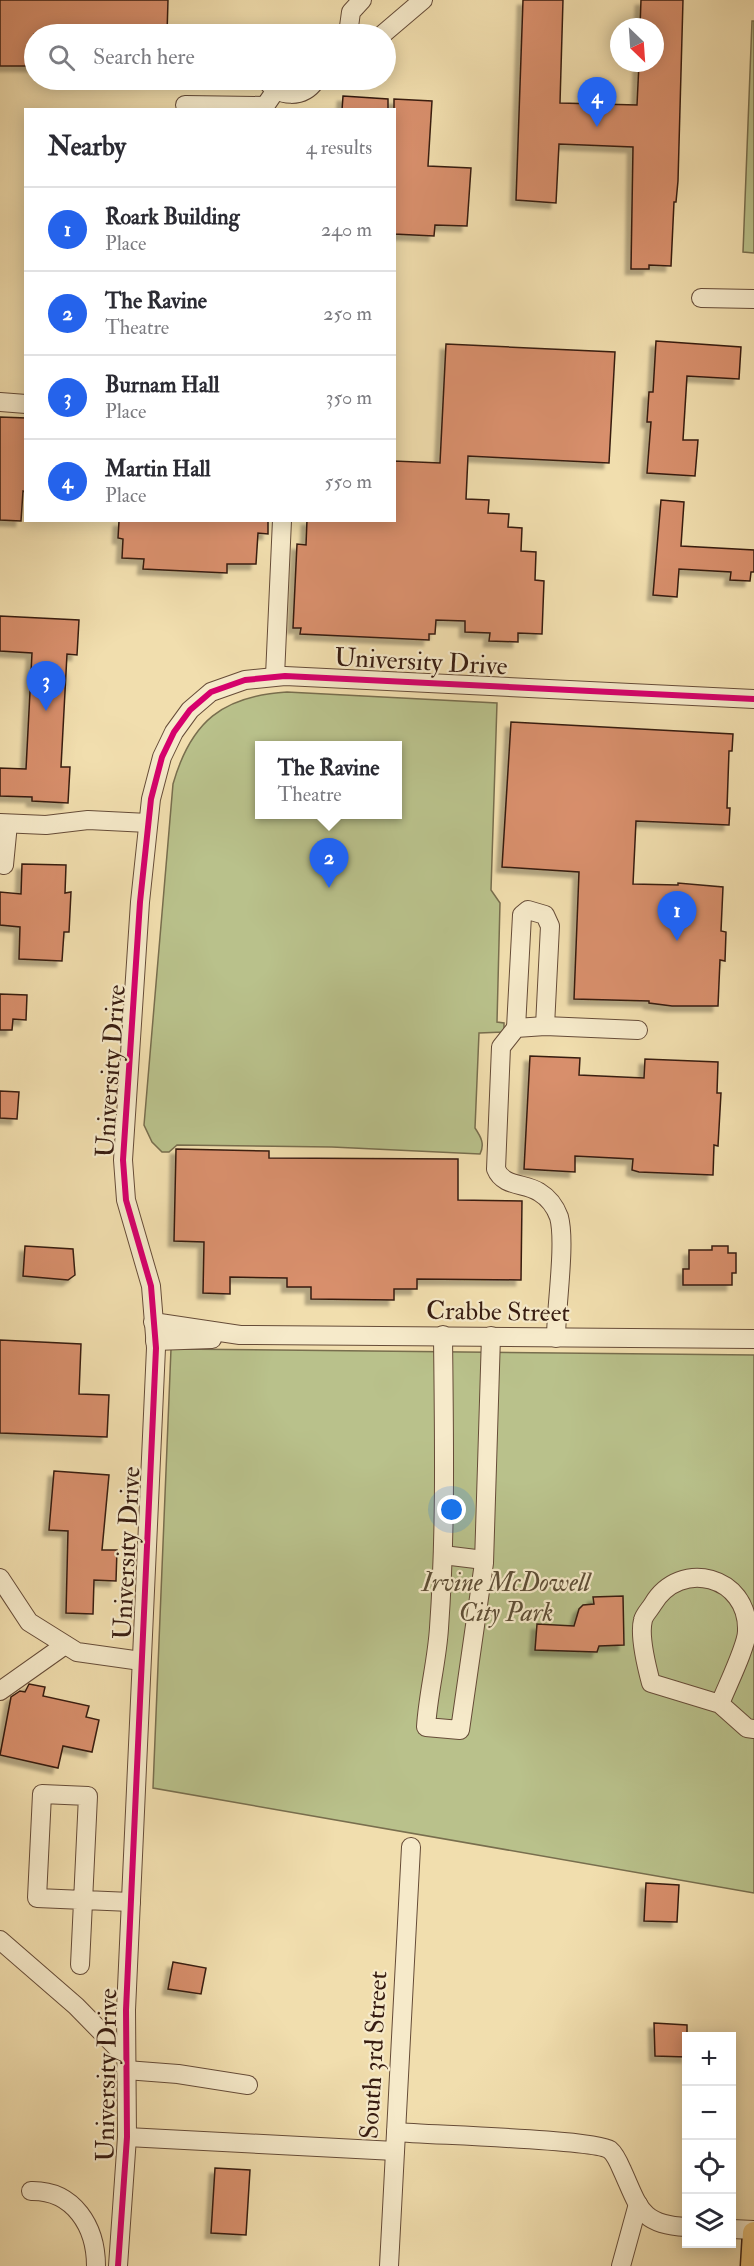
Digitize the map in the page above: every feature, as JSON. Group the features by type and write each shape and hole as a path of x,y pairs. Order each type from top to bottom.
{"main road":[{"path":"752,2266 754,2232"}],"street":[{"path":"349,24 351,12 362,0"},
{"path":"395,24 423,0"},
{"path":"185,105 265,106 280,93 301,90"},
{"path":"701,298 754,299"},
{"path":"0,402 24,404"},
{"path":"275,676 282,522"},
{"name":"University Drive","path":"118,2266 128,2137 126,2064 131,1902 155,1341 151,1286 126,1200 123,1160 128,1056 148,823 162,757 174,732 186,715 211,692 245,680 275,676 403,680 754,699"},
{"path":"0,864 4,865 4,824 46,825 88,820 148,823"},
{"path":"544,1026 550,926 545,915 528,910 522,915 516,1028 501,1047 496,1169 510,1183 543,1194 550,1200 558,1215 560,1233 556,1338"},
{"path":"516,1028 544,1026 638,1030"},
{"name":"Crabbe Street","path":"153,1322 240,1335 754,1339"},
{"name":"Crabbe Street","path":"155,1341 220,1339 240,1335"},
{"path":"443,1335 443,1555 439,1631 428,1693 426,1727 460,1730 484,1560 491,1336"},
{"path":"443,1555 484,1560"},
{"path":"720,1704 747,1632 739,1600 727,1587 711,1578 697,1577 674,1582 659,1593 643,1620 645,1659 651,1683 720,1704 747,1728 754,1729"},
{"path":"0,1578 29,1622 65,1645 77,1652 141,1661"},
{"path":"0,1691 65,1645"},
{"path":"80,1965 83,1900 88,1796 42,1794 37,1898 83,1900 131,1902"},
{"name":"South 3rd Street","path":"389,2266 411,1847"},
{"path":"0,1940 67,1998 126,2064 249,2085"},
{"path":"396,2132 606,2148 614,2155 641,2212 656,2223 682,2226"},
{"path":"128,2137 395,2151"},
{"path":"31,2191 58,2194 86,2218 96,2249 96,2266"},
{"path":"621,2266 638,2204"},
{"path":"736,2230 754,2232"}],"green space":[{"path":"752,21 754,21 754,253 743,252"},
{"path":"287,692 497,703 491,890 500,903 497,1022 504,1023 504,1032 479,1033 475,1128 482,1141 480,1154 332,1147 177,1145 169,1152 162,1152 152,1142 144,1125 173,784 180,762 200,728 228,706 245,699"},
{"name":"Irvine McDowell City Park","path":"171,1349 754,1355 754,1893 153,1788"}],"building":[{"path":"0,0 168,0 167,24 24,24 24,66 0,66"},
{"path":"523,0 563,0 560,103 637,105 639,72 664,72 664,18 640,18 641,0 683,0 678,181 676,202 674,202 671,266 649,265 649,269 631,269 633,147 559,144 556,203 516,200"},
{"path":"343,96 388,99 388,108 342,108"},
{"path":"394,99 432,101 428,166 471,168 467,226 435,225 434,236 396,234 396,108 394,108"},
{"path":"656,341 741,347 739,379 687,376 683,440 698,440 695,476 647,473 651,422 647,422 649,392 653,392"},
{"path":"446,344 615,352 609,463 468,456 466,499 489,500 488,513 509,514 508,527 522,528 521,551 536,552 535,580 544,581 542,634 518,633 518,642 489,641 490,633 465,632 465,621 436,620 435,634 429,634 429,640 300,634 301,628 293,628 297,544 306,545 307,522 396,522 396,461 440,463"},
{"path":"0,417 24,418 24,491 21,521 0,520"},
{"path":"661,500 684,502 681,546 754,550 754,572 751,572 750,581 730,580 731,572 679,569 677,597 653,595"},
{"path":"119,522 268,522 268,534 258,533 256,564 227,564 227,573 143,569 144,559 122,558 123,539 118,538"},
{"path":"0,616 79,620 77,655 67,654 61,767 70,767 68,803 32,801 32,797 0,796 0,768 26,769 32,653 0,651"},
{"path":"511,722 733,734 732,751 729,751 727,808 730,808 729,825 636,821 633,884 678,885 678,883 723,887 721,931 726,932 725,961 720,960 718,1006 672,1006 649,1003 649,1001 574,999 579,872 502,867"},
{"path":"22,864 66,865 65,893 71,892 69,932 64,932 62,961 19,959 20,927 0,925 0,892 21,894"},
{"path":"0,994 27,995 26,1020 13,1019 12,1030 0,1030"},
{"path":"530,1056 580,1058 579,1075 644,1078 645,1059 718,1062 717,1093 721,1093 718,1146 714,1145 713,1175 639,1172 632,1170 633,1159 575,1156 575,1172 524,1169"},
{"path":"0,1091 19,1092 17,1119 0,1118"},
{"path":"176,1149 269,1151 269,1158 458,1159 458,1200 522,1201 521,1280 417,1279 417,1289 394,1289 394,1300 311,1299 311,1287 287,1287 287,1278 230,1277 230,1294 203,1293 204,1242 174,1241"},
{"path":"25,1246 73,1249 75,1275 68,1280 23,1276"},
{"path":"712,1246 728,1246 728,1253 736,1253 736,1273 732,1273 732,1285 683,1285 683,1269 689,1269 689,1250 712,1250"},
{"path":"0,1340 81,1344 79,1394 109,1395 107,1437 0,1433"},
{"path":"54,1471 109,1475 102,1550 117,1550 116,1581 94,1580 93,1614 66,1613 68,1531 49,1530"},
{"path":"623,1596 624,1645 599,1646 597,1652 535,1650 537,1624 574,1626 579,1609 583,1605 594,1604 593,1597"},
{"path":"29,1684 45,1687 43,1696 89,1706 86,1717 99,1720 92,1752 63,1746 58,1768 0,1755 11,1697 20,1691 25,1692"},
{"path":"646,1883 679,1885 677,1922 644,1921"},
{"path":"173,1962 206,1968 201,1994 168,1989"},
{"path":"654,2023 687,2025 687,2032 682,2032 682,2057 655,2056"},
{"path":"215,2168 250,2170 246,2235 211,2233"}],"cycle path":[{"path":"118,2266 127,2137 126,2010 156,1348 151,1286 126,1200 123,1160 140,902 151,799 162,757 174,732 190,710 211,692 245,680 285,676 754,699"}],"place":[{"name":"Martin Hall","path":"597,127"},
{"name":"Burnam Hall","path":"46,711"},
{"name":"The Ravine","path":"329,888"},
{"name":"Roark Building","path":"677,941"}]}
